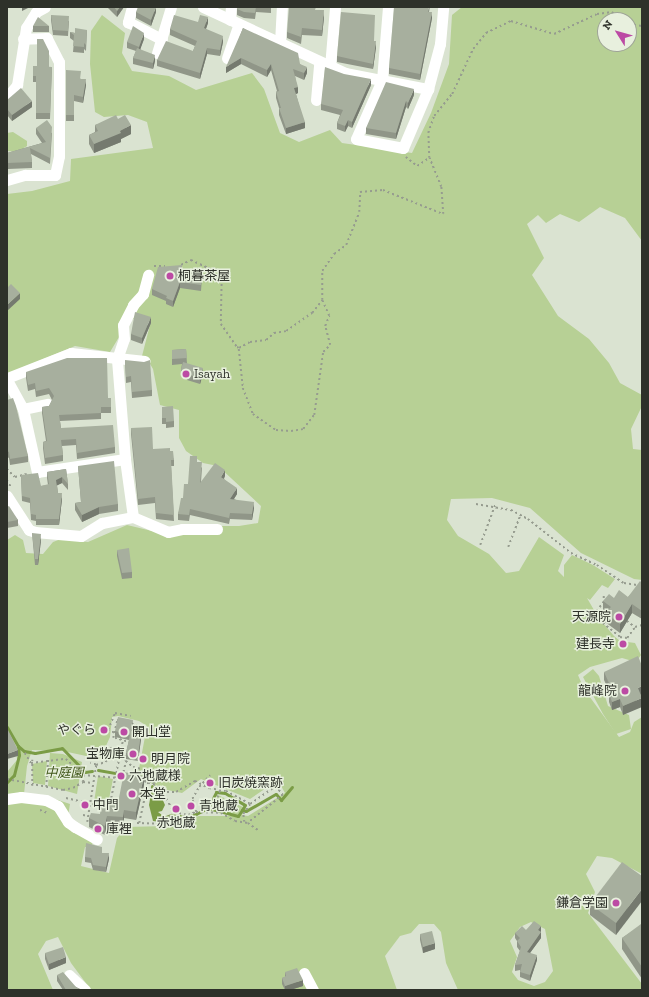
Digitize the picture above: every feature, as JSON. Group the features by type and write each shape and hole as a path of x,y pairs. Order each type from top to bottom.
{"street":[{"path":"7,97 17,85 23,39 30,19 45,7"},
{"path":"132,7 128,22 162,39"},
{"path":"157,54 171,7"},
{"path":"203,7 330,67 382,80 428,89"},
{"path":"227,58 235,22 231,7"},
{"path":"280,43 282,7"},
{"path":"330,67 335,7"},
{"path":"388,7 382,80 356,139 403,148 428,89 440,44 443,7"},
{"path":"7,180 25,175 55,175 59,156 59,62 47,38 23,39"},
{"path":"316,100 319,62"},
{"path":"133,517 125,459 117,359 124,339 123,325 133,305 143,294 148,275"},
{"path":"125,459 37,472 23,409 7,379 71,353 145,361"},
{"path":"23,409 47,404"},
{"path":"7,496 29,530 35,532 81,536 102,523 133,517 168,532 182,529 217,529"},
{"path":"7,799 35,798 58,806 68,822 97,839"},
{"path":"304,973 313,990"},
{"path":"69,975 85,990"}],"path":[{"path":"239,348 243,388 253,414 276,430 291,431 302,428 314,415 323,352 330,345 325,326 329,316 322,300 322,271 334,254 346,245 359,212 360,192 383,190 443,214 441,187 429,158 428,133 434,116 452,94 473,49 486,33 510,21 554,34 597,14"},
{"path":"406,157 417,166 429,158"},
{"path":"174,267 191,260 221,272 224,287 221,299 221,324 234,345 239,348"},
{"path":"148,275 154,266 167,267"},
{"path":"239,348 250,342 266,340 274,333 286,330 312,313 322,300"},
{"path":"7,469 15,477 37,472"},
{"path":"476,504 495,505 520,515 571,553 597,565 624,583 642,586"},
{"path":"480,545 495,505"},
{"path":"508,547 520,515"},
{"path":"604,596 604,602 597,611 604,620 603,623 620,637 627,638 635,627 642,625"},
{"path":"627,621 635,627"},
{"path":"114,733 108,730 115,713 131,716"},
{"path":"117,720 136,725 131,743 123,740 112,738 117,720"},
{"path":"87,803 110,807 123,740"},
{"path":"105,747 125,755 126,761 122,777"},
{"path":"25,753 31,763"},
{"path":"90,763 96,765 105,762 111,756 119,757"},
{"path":"31,763 37,761 66,759 83,775 115,776"},
{"path":"32,760 32,785 35,798"},
{"path":"46,787 48,760"},
{"path":"126,761 133,766 159,773"},
{"path":"83,815 89,816 92,783 96,765"},
{"path":"147,770 138,823 162,824 174,812"},
{"path":"153,784 155,772"},
{"path":"82,782 83,775"},
{"path":"196,812 192,799 201,784 210,775"},
{"path":"7,779 14,782 69,790 82,782 92,783"},
{"path":"138,780 146,781 159,786 174,812 188,815 196,812 222,813 235,821 248,823 258,830"},
{"path":"162,792 176,792 195,780 201,784 220,790 250,804"},
{"path":"244,822 243,814 250,804 274,787 283,795 248,823"},
{"path":"220,790 217,801 221,803 222,813"},
{"path":"62,798 83,802"}],"green space":[{"path":"462,7 642,7 642,241 625,218 600,207 579,222 560,214 546,223 538,215 527,224 544,258 532,275 558,316 589,339 609,363 620,383 642,395 642,406 631,429 633,449 642,450 642,580 634,579 581,553 530,508 492,498 451,499 447,520 458,536 489,554 506,573 519,571 539,537 564,555 558,571 564,577 564,565 572,555 593,565 615,579 608,588 602,585 590,600 587,598 598,617 614,636 620,641 635,643 641,655 636,662 622,658 590,667 578,675 584,689 619,737 630,732 634,722 642,717 642,874 612,858 597,856 586,874 595,892 588,913 642,984 642,990 458,990 446,963 441,932 434,924 419,924 411,933 400,936 385,956 397,990 91,990 71,963 58,937 46,941 38,954 53,990 7,990 7,772 17,760 16,746 7,732 7,540 15,535 23,540 26,553 43,554 53,542 61,539 88,542 127,525 152,531 198,526 239,526 258,523 261,506 218,466 203,463 186,451 179,438 179,410 160,405 153,369 146,357 142,356 151,321 135,318 128,322 110,352 75,346 7,374 7,194 32,191 70,181 71,159 153,148 147,122 128,115 104,117 95,112 90,64 91,31 102,15 125,33 122,53 132,71 169,76 196,90 252,73 264,89 280,133 299,142 330,130 342,143 412,153 431,113 449,64 452,15","holes":["118,716 139,721 147,726 138,774 158,788 182,793 201,779 250,799 269,786 280,784 285,793 248,816 241,815 271,797 247,809 218,795 213,808 234,816 199,816 167,826 126,827 117,838 109,873 81,866 85,847 93,847 92,843 68,816 70,804 43,795 24,794 27,766 32,750 63,751 100,759 110,737 112,717","531,922 545,929 553,971 545,982 534,986 518,980 512,972 517,957 510,941 520,927"]},
{"path":"13,132 27,141 27,146 18,152 7,151 7,133"},
{"path":"593,669 599,676 608,706 629,715 631,729 616,734 603,714 583,677"},
{"name":"中庭園","path":"50,753 63,754 82,762 77,794 48,786"},
{"path":"47,761 45,785 33,783 32,764"},
{"path":"98,776 113,779 108,804 94,802"}],"shaded area":[{"path":"152,788 161,796 165,805 162,811 158,812 162,815 161,822 153,821 149,805"}],"building":[{"path":"114,7 120,7 117,11"},
{"path":"138,7 156,7 151,20 136,12"},
{"path":"237,7 256,7 255,13 244,12 237,9"},
{"path":"289,7 316,7 315,10 324,10 322,30 302,28 301,37 287,32"},
{"path":"394,7 429,7 428,12 432,12 420,74 389,68"},
{"path":"341,12 375,15 374,41 376,41 373,64 337,56"},
{"path":"51,15 69,16 68,31 53,30"},
{"path":"174,15 198,22 200,15 208,17 204,28 223,36 220,50 207,48 200,73 157,60 166,41 193,51 197,41 170,29"},
{"path":"38,17 49,26 33,26"},
{"path":"133,26 144,33 139,47 127,42"},
{"path":"75,28 87,30 86,45 84,43 84,47 73,46 74,35 70,32 75,33"},
{"path":"243,28 298,53 300,64 307,67 304,73 293,69 298,87 294,88 305,122 286,128 279,108 281,108 276,92 279,91 271,64 267,70 241,58 226,67"},
{"path":"37,39 43,39 49,51 49,67 52,67 50,113 36,113 36,76 33,76 33,66 37,66"},
{"path":"137,48 155,55 153,63 133,58"},
{"path":"325,67 344,74 371,79 352,122 348,120 345,126 337,123 343,110 321,104"},
{"path":"66,70 81,71 80,79 86,79 83,97 74,95 74,115 66,115"},
{"path":"386,82 414,89 408,103 406,101 396,133 366,128"},
{"path":"21,88 32,101 12,115 7,109 7,100"},
{"path":"116,115 118,119 125,115 131,125 120,131 121,133 94,144 89,135 98,131 95,125"},
{"path":"47,120 52,127 50,158 30,148 32,162 7,163 7,153 46,142 36,128"},
{"path":"182,265 182,271 202,272 201,285 180,282 173,301 166,298 167,296 152,289 158,267"},
{"path":"11,284 20,293 7,305 7,286 8,287"},
{"path":"135,312 151,317 142,338 131,334"},
{"path":"186,349 187,358 172,359 172,350"},
{"path":"67,358 107,358 108,398 111,398 111,407 101,407 101,413 59,415 61,428 113,425 115,447 77,453 76,439 61,440 63,455 45,458 43,442 47,441 42,407 49,406 54,396 49,388 36,391 35,383 28,385 26,372"},
{"path":"125,360 144,362 150,360 152,390 132,392 131,376 126,377"},
{"path":"183,362 203,368 200,378 187,374 188,372 181,370"},
{"path":"13,398 28,456 10,459 9,452 7,451 7,400"},
{"path":"173,406 174,421 166,422 166,418 162,418 162,407"},
{"path":"152,427 153,449 170,448 170,451 173,451 174,460 171,460 174,515 156,513 155,497 138,499 131,428"},
{"path":"190,456 197,456 197,462 202,462 200,483 215,463 225,470 221,477 237,488 230,499 254,502 252,514 230,513 229,518 190,509 189,515 178,514 181,498 183,498 184,484 188,484"},
{"path":"114,461 118,504 99,507 82,515 75,503 81,502 78,466"},
{"path":"66,469 68,484 62,477 56,480 58,493 62,493 59,519 36,519 36,515 31,514 30,498 22,496 21,475 38,473 41,486 49,484 47,472"},
{"path":"9,506 18,520 7,522 7,507"},
{"path":"32,533 41,534 38,559 35,559"},
{"path":"129,548 132,572 122,573 117,550"},
{"path":"640,581 642,583 642,611 632,604 620,624 605,613 611,607 603,601 609,594 614,598 619,590 628,597"},
{"path":"638,656 642,666 642,686 638,688 642,698 623,706 620,699 612,702 609,693 613,692 604,672"},
{"path":"118,717 133,720 131,731 141,733 138,756 126,753 130,735 115,731"},
{"path":"7,730 18,750 7,754"},
{"path":"124,772 144,776 136,812 124,810 123,817 107,816 105,826 89,818 91,813 100,814 102,801 118,803"},
{"path":"86,843 102,847 102,853 109,853 106,867 93,865 91,858 85,857"},
{"path":"622,862 642,876 642,889 616,923 590,904"},
{"path":"534,921 541,926 538,930 541,932 527,952 537,955 530,975 520,972 522,964 515,965 521,947 517,941 520,938 515,933 522,926 526,930"},
{"path":"641,924 642,925 642,967 622,938"},
{"path":"432,931 435,943 423,947 420,934"},
{"path":"63,947 66,957 49,964 45,953"},
{"path":"297,968 303,980 285,986 282,978 286,976 285,972"},
{"path":"63,972 76,987 82,990 66,990 57,975"}],"waterway":[{"path":"7,727 18,746 19,755 14,775 7,782"},
{"path":"18,746 24,751 35,753 62,748 85,772 92,771"},
{"path":"98,770 126,775"},
{"path":"161,819 171,815 187,817 196,814 208,808 216,792 225,793 245,805 242,810 246,811 276,794 281,800 292,787"},
{"path":"208,808 238,816 242,810"}],"place":[{"name":"桐暮茶屋","path":"170,276"},
{"name":"Isayah","path":"186,374"},
{"name":"天源院","path":"619,617"},
{"name":"建長寺","path":"623,644"},
{"name":"龍峰院","path":"625,691"},
{"name":"やぐら","path":"104,730"},
{"name":"開山堂","path":"124,732"},
{"name":"宝物庫","path":"133,754"},
{"name":"明月院","path":"143,759"},
{"name":"六地蔵様","path":"121,776"},
{"name":"旧炭焼窯跡","path":"210,783"},
{"name":"本堂","path":"132,794"},
{"name":"中門","path":"85,805"},
{"name":"青地蔵","path":"191,806"},
{"name":"赤地蔵","path":"176,809"},
{"name":"庫裡","path":"98,829"},
{"name":"鎌倉学園","path":"616,903"}]}
